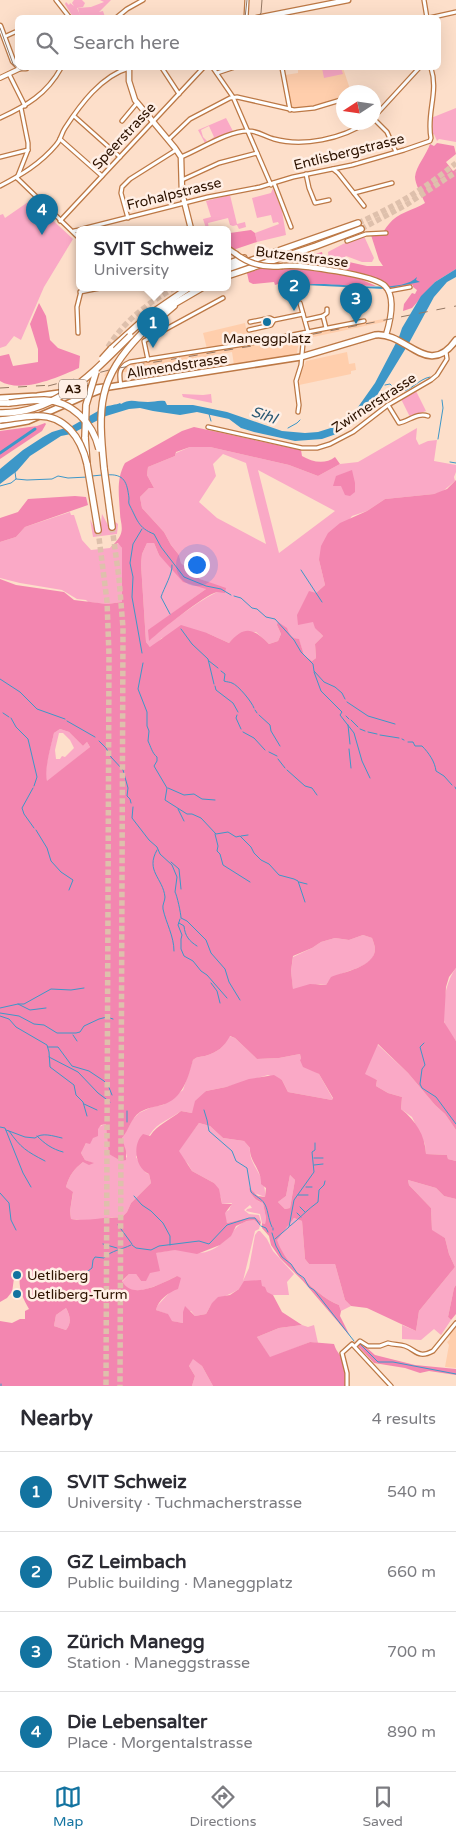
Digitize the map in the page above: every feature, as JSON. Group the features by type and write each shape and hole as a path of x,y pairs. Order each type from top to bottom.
{"highway":[{"path":"231,263 359,226 316,246 231,275"},
{"path":"231,267 282,248"},
{"path":"0,411 33,404 53,397 66,389 89,371 144,321 185,291"},
{"name":"A3","path":"144,321 195,291"},
{"name":"A3","path":"112,527 104,468 100,416 105,387 111,373 123,355 156,321 197,291"},
{"name":"A3","path":"98,530 87,464 86,405 93,379 108,347"},
{"path":"0,403 47,400 63,404 73,410 84,419 93,431 104,468"},
{"name":"A3","path":"0,420 41,416 60,421 78,437 87,464"}],"main road":[{"path":"270,15 348,0"},
{"path":"0,26 15,63"},
{"path":"129,70 131,88 137,103 181,157 185,203 190,226"},
{"name":"Butzenstrasse","path":"231,251 257,265 298,266 346,274 377,281 387,288"},
{"path":"387,288 391,301 386,335 409,348 432,356 446,352 456,340"},
{"name":"Allmendstrasse","path":"0,398 121,386 301,357 375,335 386,335"},
{"name":"Allmendstrasse","path":"0,426 24,422 109,387"},
{"path":"64,392 69,398 65,404"}],"street":[{"path":"56,0 68,15"},
{"path":"120,15 143,0"},
{"path":"246,15 247,0"},
{"path":"424,0 427,15"},
{"path":"441,15 456,12"},
{"path":"4,37 15,32"},
{"path":"1,76 15,70"},
{"path":"0,118 23,107 44,92 60,70"},
{"path":"0,186 17,178 37,164 60,139 63,130 88,97 99,86 124,70"},
{"path":"163,70 179,94"},
{"name":"Speerstrasse","path":"60,220 201,70"},
{"path":"215,70 232,97 291,227"},
{"path":"217,73 226,70"},
{"path":"282,70 290,110"},
{"path":"381,110 417,70"},
{"name":"Entlisbergstrasse","path":"273,184 306,174 378,158 431,140 429,117 435,82 432,70"},
{"path":"9,74 23,107 28,139 28,150 17,178"},
{"path":"168,140 190,119 232,97 290,110 313,108 336,101"},
{"path":"122,121 137,103"},
{"path":"74,116 120,156"},
{"path":"381,126 387,132 396,152"},
{"path":"181,157 208,143 247,130 281,140 305,141 346,133 352,130"},
{"path":"60,139 102,176"},
{"path":"0,157 28,150"},
{"path":"128,218 121,193 122,187 130,179 177,150"},
{"path":"182,180 219,162 257,153"},
{"path":"333,169 364,206"},
{"path":"306,174 315,203 329,200"},
{"path":"17,178 76,234"},
{"path":"354,193 392,183"},
{"name":"Frohalpstrasse","path":"97,226 185,203 273,184"},
{"path":"347,241 366,234 386,233"},
{"path":"387,288 410,287"},
{"path":"78,333 77,308 80,292 85,291"},
{"path":"148,360 144,341 223,298"},
{"path":"298,412 296,381 301,365 306,332 300,302"},
{"path":"326,328 324,316 327,313 327,309"},
{"path":"250,322 270,318 274,320 303,314"},
{"path":"305,320 324,316"},
{"path":"249,330 271,325 274,320"},
{"path":"121,386 120,373 123,366 130,362 306,332 364,320"},
{"name":"Zwirnerstrasse","path":"208,427 302,448 317,448 330,444 353,432 388,405 435,377 447,359 446,352"},
{"path":"388,405 399,423 414,416 425,414 428,416"},
{"path":"347,1386 347,1373 342,1353 353,1345 360,1341 368,1346 380,1346 388,1343 406,1346 416,1353 428,1353 438,1345 456,1323"},
{"path":"353,1345 391,1386"}],"shaded area":[{"path":"74,0 82,0 85,3 83,7 77,8 80,15 72,15 65,4 66,2 74,6 72,3"},
{"path":"100,0 111,0 99,12 103,11 104,15 80,15 78,8 91,7 104,2"},
{"path":"298,70 344,70 349,85 336,85 336,100 294,108 291,105 285,75 298,73"},
{"path":"322,70 342,70 343,74 324,78"},
{"path":"456,108 456,142 439,139 437,141 434,134 432,135 431,118"},
{"path":"226,118 234,133 209,141 214,137 209,126 201,130 203,137 207,141 205,143 198,130"},
{"path":"437,143 454,146 456,154 446,162 453,171 456,169 456,269 435,282 412,308 403,311 404,304 412,293 415,294 417,290 413,285 391,289 384,281 343,272 342,266 349,262 367,266 383,266 379,260 371,235 381,235 396,217 425,203 415,177 419,164 430,144 434,146"},
{"path":"273,188 282,211 286,235 257,242 255,233 279,224 278,222 273,223 271,215 257,218 252,198 271,193"},
{"path":"230,195 237,224 245,222 246,227 239,229 237,225 230,225 228,218 208,223 208,226 205,226 203,219 211,217 206,201"},
{"path":"31,200 73,239 44,287 21,340 14,336 6,346 0,348 0,215 3,214 5,218"},
{"path":"251,230 255,233 257,242 231,251 231,233"},
{"path":"364,236 374,258 372,262 362,262 346,256 336,264 329,263 328,252"},
{"path":"322,252 325,264 330,267 330,271 356,277 376,286 304,284 300,281 288,281 275,285 274,282 253,284 249,282 247,273 262,268 306,268 315,254"},
{"path":"39,303 46,316 50,340 58,348 80,356 79,368 40,383 18,386 9,385 0,381 0,356 9,354 13,366 38,362 38,349 30,324"},
{"path":"388,318 388,321 299,340 297,353 293,355 234,365 232,352 104,376 108,368 260,343"},
{"path":"245,323 249,342 207,349 203,333"},
{"path":"347,352 349,364 355,363 356,370 351,371 351,374 299,385 300,376 306,361"},
{"path":"416,391 426,411 410,417 401,399"},
{"path":"182,394 211,394 212,403 183,397"},
{"path":"45,423 42,431 0,459 0,431 37,426"},
{"path":"194,427 301,450 302,456 314,461 323,462 335,457 340,464 318,476 289,465 210,447 190,447 176,452 175,456 148,467 147,475 154,488 149,488 140,497 142,508 164,532 179,555 181,563 200,579 226,588 225,593 217,592 193,606 149,641 148,630 206,589 183,582 159,555 154,543 147,543 142,554 141,564 146,642 150,647 181,625 207,633 229,643 240,633 245,631 254,632 269,644 278,641 281,634 277,625 278,622 287,628 293,637 299,639 304,655 312,661 316,658 315,644 323,636 315,628 313,622 298,625 297,615 309,591 316,593 325,585 319,560 321,546 328,533 340,523 367,511 385,499 434,494 447,489 456,480 456,968 449,977 446,987 444,1022 456,1041 456,1130 445,1114 408,1073 378,1044 365,1074 377,1080 376,1086 388,1093 402,1097 401,1109 419,1129 424,1141 426,1154 447,1155 448,1159 456,1161 456,1199 444,1196 436,1188 408,1180 409,1185 431,1208 432,1230 445,1238 455,1267 419,1311 416,1331 367,1308 351,1306 345,1300 335,1264 309,1264 305,1259 302,1221 294,1218 277,1240 281,1249 302,1278 321,1295 339,1305 340,1316 350,1336 303,1281 280,1258 271,1245 269,1236 262,1228 262,1223 265,1224 266,1218 263,1203 254,1197 249,1188 258,1196 265,1197 266,1188 261,1184 260,1174 251,1157 250,1148 244,1141 223,1138 210,1126 199,1123 179,1151 192,1171 214,1183 219,1189 222,1204 232,1204 225,1213 227,1223 255,1217 261,1222 260,1225 254,1220 236,1226 231,1236 220,1245 197,1254 175,1250 156,1253 160,1271 150,1273 146,1281 141,1281 136,1274 129,1274 122,1281 133,1290 140,1290 156,1286 177,1276 181,1278 178,1289 164,1297 156,1310 168,1314 172,1321 183,1323 185,1306 195,1316 206,1314 218,1297 230,1295 239,1289 244,1281 261,1280 262,1286 273,1295 282,1312 302,1325 279,1328 257,1337 270,1357 310,1342 334,1344 343,1362 346,1386 213,1386 202,1366 193,1359 189,1366 195,1376 192,1386 0,1386 0,1321 12,1323 25,1319 25,1311 29,1309 21,1292 20,1273 17,1271 12,1272 14,1278 12,1293 0,1302 0,579 16,585 64,592 74,600 107,604 122,602 122,548 118,543 110,548 119,538 122,530 119,487 122,469 125,463 182,431","holes":["60,729 69,732 83,746 87,742 90,747 47,781 47,764 54,733","363,935 372,938 375,949 374,955 358,968 331,977 326,985 310,984 293,989 291,971 293,956 321,942 335,938 349,940","230,1036 235,1038 257,1059 279,1058 300,1054 303,1067 319,1074 333,1098 332,1100 288,1092 282,1080 274,1075 249,1079 226,1087 206,1091 195,1101 192,1113 181,1111 160,1125 150,1136 143,1134 140,1138 136,1149 138,1161 144,1171 149,1174 151,1183 131,1203 127,1212 121,1218 71,1219 70,1211 73,1192 66,1187 67,1183 72,1173 83,1162 89,1165 94,1163 85,1160 81,1153 86,1143 90,1144 93,1138 98,1136 98,1129 101,1125 106,1124 109,1154 121,1161 126,1160 126,1151 122,1138 134,1117 143,1111 162,1105 175,1098 184,1087 193,1060 214,1053 223,1046","290,1175 295,1180 290,1208 285,1209 278,1202 286,1196","66,1308 70,1319 68,1327 66,1330 54,1326 56,1315"]},
{"path":"417,428 416,439 419,445 437,440 434,461 456,465 455,481 442,492 385,499 367,511 352,516 319,560 325,585 316,593 313,611 315,626 323,636 315,644 316,658 312,661 304,655 299,640 277,625 281,634 278,641 269,644 256,632 241,634 229,643 207,633 162,638 151,648 146,642 141,564 142,554 147,543 154,543 159,555 206,589 149,630 149,640 190,608 217,592 215,585 200,579 181,563 179,555 164,532 142,508 140,497 149,488 154,488 147,475 148,467 175,456 176,453 190,447 210,447 289,465 318,476 340,464 358,462","holes":["223,454 246,463 266,544 217,518 199,502 216,476 213,464","258,470 335,511 279,553"]},
{"path":"352,470 355,492 350,496 345,495 341,486 333,486 336,476"},
{"path":"86,497 88,505 25,527 16,537 0,542 0,518 18,512 28,499"},
{"path":"70,512 71,515 74,515 82,540 91,550 110,548 119,543 122,548 122,602 107,604 88,602 77,599 62,590 0,578 0,542 16,537 25,527"},
{"path":"102,514 110,529 113,529 114,521 118,524 117,534 93,537 90,519 96,532 100,531"},
{"path":"60,729 69,732 83,746 87,742 90,747 47,782 49,751 54,733","holes":["59,733 63,733 70,740 74,748 65,757 62,756 60,759 56,759 55,750"]},
{"path":"363,935 372,938 375,946 373,956 369,962 337,975 326,985 320,984 293,990 291,971 293,957 321,942 335,938 349,940"},
{"path":"456,968 456,1041 444,1021 444,1000 447,986"},
{"path":"229,1036 235,1038 257,1059 279,1058 300,1054 301,1059 319,1074 333,1099 288,1092 282,1080 268,1075 206,1091 192,1113 181,1111 160,1124 150,1134 136,1157 146,1173 149,1174 151,1183 131,1203 127,1212 121,1218 112,1217 90,1221 71,1219 70,1211 73,1193 66,1187 74,1170 83,1162 93,1163 85,1160 81,1153 95,1131 106,1124 110,1154 121,1161 127,1157 122,1138 133,1119 139,1113 152,1107 163,1105 183,1090 193,1060 217,1051 223,1046"},
{"path":"377,1044 408,1073 445,1114 456,1130 456,1161 448,1159 447,1155 426,1154 425,1144 412,1117 401,1109 402,1097 388,1093 376,1086 377,1080 364,1075"},
{"path":"199,1123 210,1126 223,1138 244,1141 250,1148 252,1160 263,1183 265,1197 251,1192 258,1201 263,1203 266,1218 265,1224 262,1223 260,1214 246,1211 252,1208 250,1205 244,1210 249,1214 259,1215 261,1222 255,1217 227,1223 224,1216 225,1212 229,1210 232,1203 222,1204 214,1183 192,1171 183,1159 178,1151"},
{"path":"290,1175 295,1180 290,1208 285,1209 278,1202 286,1196"},
{"path":"408,1180 436,1188 444,1196 456,1199 456,1285 448,1317 451,1320 441,1335 434,1329 421,1340 402,1339 402,1325 416,1331 419,1311 455,1267 445,1238 432,1231 431,1208 409,1185"},
{"path":"294,1218 302,1221 305,1259 309,1264 335,1264 345,1300 351,1306 341,1311 339,1305 321,1295 302,1278 280,1249 276,1240"},
{"path":"254,1220 260,1225 259,1229 255,1231 243,1281 249,1268 255,1235 260,1231 267,1239 273,1251 294,1274 287,1282 289,1295 273,1295 239,1289 217,1300 206,1314 195,1316 191,1311 183,1312 183,1323 171,1321 167,1314 156,1310 157,1306 170,1292 177,1276 156,1286 140,1290 133,1290 122,1282 129,1274 136,1274 141,1281 155,1253 181,1250 201,1253 211,1250 222,1243 242,1223"},
{"path":"456,1285 456,1314 451,1320 448,1317"},
{"path":"66,1308 70,1319 66,1330 54,1326 56,1315"},
{"path":"302,1325 308,1327 314,1325 318,1343 310,1342 270,1358 257,1337 279,1328"},
{"path":"456,1325 456,1368 445,1367 449,1345 447,1342 450,1339 449,1333"},
{"path":"360,1342 375,1355 415,1365 456,1369 456,1375 429,1371 420,1373 405,1368 374,1363 357,1345"},
{"path":"193,1358 202,1366 213,1386 192,1386 195,1376 189,1366"}],"water":[{"name":"Sihl","path":"456,269 456,277 447,282 434,297 373,402 359,419 339,433 322,439 295,441 254,432 241,428 229,419 197,412 180,415 140,408 129,409 106,416 71,434 61,436 30,456 17,471 0,484 0,469 23,450 52,432 72,426 105,407 127,401 165,401 167,405 193,405 227,412 282,431 318,432 337,426 351,417 375,383 402,328 421,296 435,282"},
{"path":"417,277 416,280 420,282 384,289 304,285 396,286 408,283"}],"waterway":[{"path":"385,385 390,384 398,392 411,388 430,377"},
{"path":"438,439 443,408 442,400"},
{"path":"209,414 211,421"},
{"path":"288,428 300,420"},
{"path":"0,453 35,429"},
{"path":"450,462 456,463"},
{"path":"15,472 16,479 27,480 52,479 58,476 68,478 88,477"},
{"path":"92,476 102,475"},
{"path":"106,475 121,477 124,480 129,504 139,523 144,529 154,534 161,547 184,577 206,586 221,589 231,595"},
{"path":"0,486 11,483 16,479"},
{"path":"142,529 133,544 130,563 133,577 132,597 142,653"},
{"path":"170,614 161,597 170,576 172,565"},
{"path":"301,570 322,602"},
{"path":"234,596 241,598 266,617 275,619 313,664 314,671 324,682 342,693 345,699"},
{"path":"181,629 192,644 208,659 214,684"},
{"path":"209,661 218,668"},
{"path":"143,663 138,689 147,712 148,741 157,757 154,766 167,788 165,800 187,814 201,818 216,834 228,832 236,837 240,836 254,853 261,860 269,864 279,875 298,881 305,902"},
{"path":"221,671 225,674 224,681 238,687 254,708"},
{"path":"314,672 321,691 342,712 340,715 354,733 362,761 370,778"},
{"path":"0,679 20,692 37,709 65,719"},
{"path":"215,686 216,690 233,703 238,712"},
{"path":"347,702 368,716 395,724"},
{"path":"3,713 9,717"},
{"path":"237,715 236,718 241,729"},
{"path":"259,715 270,725 271,731 280,746"},
{"path":"346,716 349,719"},
{"path":"11,718 16,727 28,739 37,777 34,786"},
{"path":"351,720 358,727"},
{"path":"67,721 95,737"},
{"path":"348,725 350,744"},
{"path":"360,729 365,731"},
{"path":"243,732 254,738 265,750"},
{"path":"368,732 377,734"},
{"path":"380,735 399,738"},
{"path":"99,741 123,770 128,788 127,796 131,803"},
{"path":"408,742 413,742 415,746 422,746 431,758 436,771 444,776 452,785"},
{"path":"349,749 351,768"},
{"path":"269,752 277,756"},
{"path":"278,759 285,768"},
{"path":"287,770 305,786 312,788 317,795"},
{"path":"33,788 22,808 34,828"},
{"path":"168,788 184,795 194,794 202,799 215,800"},
{"path":"133,807 132,818 157,847 160,854 172,865 177,877 175,892 181,918 187,921 206,940 211,953 225,969 229,982 240,1000"},
{"path":"178,809 184,821"},
{"path":"36,830 47,848 51,861 61,872 73,880 69,890"},
{"path":"215,834 218,846 217,851 220,854 223,865 250,882"},
{"path":"241,836 248,835"},
{"path":"157,850 153,864 164,890 163,909 173,940 174,951"},
{"path":"171,862 179,869 181,889"},
{"path":"299,882 307,884"},
{"path":"180,919 178,925 182,935 181,949 184,956 193,961 227,998"},
{"path":"179,923 184,926 188,938 197,946"},
{"path":"211,983 217,991 220,1003"},
{"path":"18,1004 24,1004 51,989 71,990 84,988"},
{"path":"0,1008 18,1004 30,1010 46,1008"},
{"path":"0,1013 19,1016 34,1024 44,1025 57,1033 76,1033 80,1032 84,1026 99,1019 107,1017 113,1019"},
{"path":"0,1016 9,1019 16,1027 47,1045 50,1067 74,1085 76,1095 83,1102 87,1116"},
{"path":"73,1035 77,1041"},
{"path":"424,1043 420,1047 425,1065 422,1069 420,1084 422,1088 436,1097 456,1124"},
{"path":"48,1047 58,1047 72,1066 89,1071 104,1081 112,1095"},
{"path":"49,1057 78,1072 98,1093 110,1102"},
{"path":"84,1104 97,1110"},
{"path":"204,1110 209,1131 232,1151 236,1161 247,1168 251,1192 262,1200 272,1227"},
{"path":"127,1111 127,1122"},
{"path":"0,1127 5,1128 23,1173 31,1187"},
{"path":"6,1130 24,1149 45,1161"},
{"path":"9,1131 25,1137 35,1138 44,1135 62,1138"},
{"path":"37,1136 49,1146 63,1152"},
{"path":"275,1239 289,1227 294,1200 314,1172 312,1152 315,1150 315,1143"},
{"path":"314,1158 323,1158"},
{"path":"314,1165 323,1164"},
{"path":"290,1226 318,1202 319,1190 325,1181"},
{"path":"306,1187 312,1187"},
{"path":"0,1193 9,1203 11,1220 16,1230"},
{"path":"298,1195 308,1195"},
{"path":"134,1196 163,1223 170,1236 170,1245"},
{"path":"300,1207 305,1212"},
{"path":"297,1213 301,1217"},
{"path":"132,1245 136,1248 151,1250 159,1246 199,1241 209,1244 227,1225 249,1218 255,1218 260,1225"},
{"path":"118,1225 132,1244"},
{"path":"261,1226 266,1228 268,1232"},
{"path":"272,1233 282,1257 304,1278 309,1287 314,1290 354,1341"},
{"path":"103,1244 117,1248"},
{"path":"80,1277 92,1268 95,1257 104,1258 113,1252 131,1245"},
{"path":"360,1344 378,1362 393,1362 456,1374"}],"tunnel":[{"path":"358,223 409,196 433,181 456,163"},
{"path":"361,229 406,205 456,172"},
{"path":"108,347 130,320 169,291"},
{"path":"112,527 123,628 120,1386"},
{"path":"98,530 107,601 109,655 106,1386"}],"tram line":[{"path":"245,15 247,0"},
{"path":"259,15 262,0"},
{"path":"0,28 15,66"}],"railway":[{"path":"48,386 113,369 258,345 456,306"},
{"path":"0,388 53,385"}],"place":[{"name":"Die Lebensalter","path":"42,235"},
{"name":"GZ Leimbach","path":"294,311"},
{"name":"Maneggplatz","path":"267,322"},
{"name":"Zürich Manegg","path":"356,324"},
{"name":"SVIT Schweiz","path":"153,348"},
{"name":"Uetliberg","path":"17,1275"},
{"name":"Uetliberg-Turm","path":"17,1294"}]}
